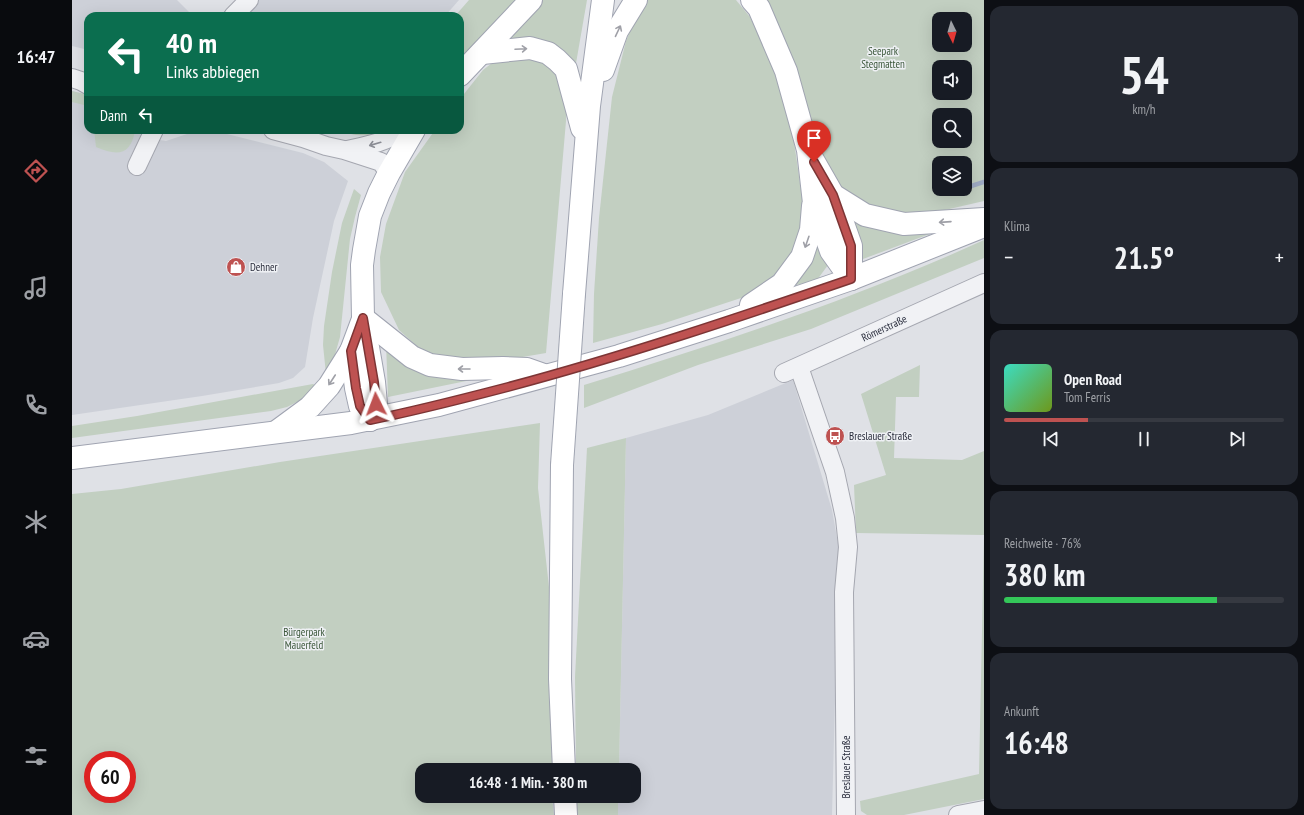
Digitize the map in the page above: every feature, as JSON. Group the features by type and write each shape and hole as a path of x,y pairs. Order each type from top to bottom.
{"main road":[{"path":"464,71 531,0"},
{"path":"564,763 560,679 562,465 589,106 603,0"},
{"path":"589,106 617,31 636,0"},
{"path":"752,0 759,8 786,71 823,199 831,252 851,279"},
{"path":"482,53 530,48 548,53 557,60 566,70 586,141"},
{"path":"370,420 376,404 374,382 363,318 362,265 370,216 389,173 412,134"},
{"path":"823,199 865,215 904,224 984,219"},
{"path":"728,321 782,284 802,257 823,199"},
{"path":"72,458 275,434 370,420 438,405 619,356 728,321 851,279 984,226"},
{"path":"275,434 310,408 329,386 351,351 363,318"},
{"path":"363,318 412,357 430,365 462,369 527,369 548,376"},
{"path":"351,351 360,406 370,420"},
{"path":"565,803 566,815"}],"street":[{"path":"237,12 249,0"},
{"path":"136,166 152,134"},
{"path":"288,134 381,162 389,173"},
{"path":"344,150 375,144 397,134"},
{"path":"326,146 361,166 375,171 389,173"},
{"name":"Römerstraße","path":"792,370 928,307 984,283"},
{"name":"Breslauer Straße","path":"792,370 835,472 845,518 848,547 844,592 846,815"},
{"path":"958,815 984,810"}],"shaded area":[{"path":"72,0 177,0 189,12 84,12 84,49 72,46"},
{"path":"255,0 459,0 448,12 242,12"},
{"path":"72,91 84,94 84,134 140,134 148,138 166,141 187,134 227,134 303,153 324,162 348,181 334,221 313,318 305,367 293,378 279,383 202,396 72,415"},
{"path":"793,380 832,510 839,549 832,815 618,815 618,803 641,803 641,763 619,763 626,438 708,415"}],"green space":[{"path":"469,0 520,0 464,57 464,12 458,12"},
{"path":"541,0 587,0 575,69 504,40"},
{"path":"647,0 736,0 750,17 770,60 791,121 803,204 801,228 797,245 781,272 744,297 662,324 593,343 594,294 599,218 612,97 626,41 640,8"},
{"name":"Seepark Stegmatten","path":"764,0 984,0 984,201 919,214 893,211 866,205 840,190 826,165 811,121"},
{"path":"512,57 540,60 553,69 563,82 567,100 546,353 487,363 434,355 419,348 399,330 381,292 380,257 386,224 405,172 432,134 464,134 464,94 483,70 496,60"},
{"path":"72,91 84,94 84,105 72,102"},
{"path":"94,134 134,134 130,145 122,152 110,152 96,147"},
{"path":"349,134 373,134 367,135"},
{"path":"354,189 361,195 350,239 340,337 334,358 326,374 323,345 324,326 332,272 342,223"},
{"path":"851,217 943,229 863,259"},
{"path":"984,240 984,258 811,329 698,365 584,408 584,385 686,353 837,301 886,282"},
{"path":"816,242 828,265 817,280 796,285 795,282"},
{"path":"386,343 476,379 388,397"},
{"path":"920,365 919,397 896,397 894,458 962,460 984,451 984,535 856,533 854,485 886,475 861,394"},
{"path":"313,384 317,386 307,397 287,407 271,411 72,438 72,426 137,416"},
{"name":"Bürgerpark Mauerfeld","path":"540,423 538,488 549,587 552,763 415,763 415,803 553,803 554,815 72,815 72,494 121,489 280,462"},
{"path":"626,438 619,763 576,763 575,677 587,448"},
{"path":"984,535 984,799 904,815 867,815 861,811 860,801 979,774"},
{"path":"576,803 618,803 618,815 577,815"}],"waterway":[{"path":"972,186 984,182"}],"place":[{"name":"Dehner","path":"236,267"},
{"name":"Breslauer Straße","path":"835,436"}],"route":[{"path":"376,404 374,382 363,318 351,351 360,406 370,420 438,405 619,356 851,279 851,246 833,195 814,162"}]}
